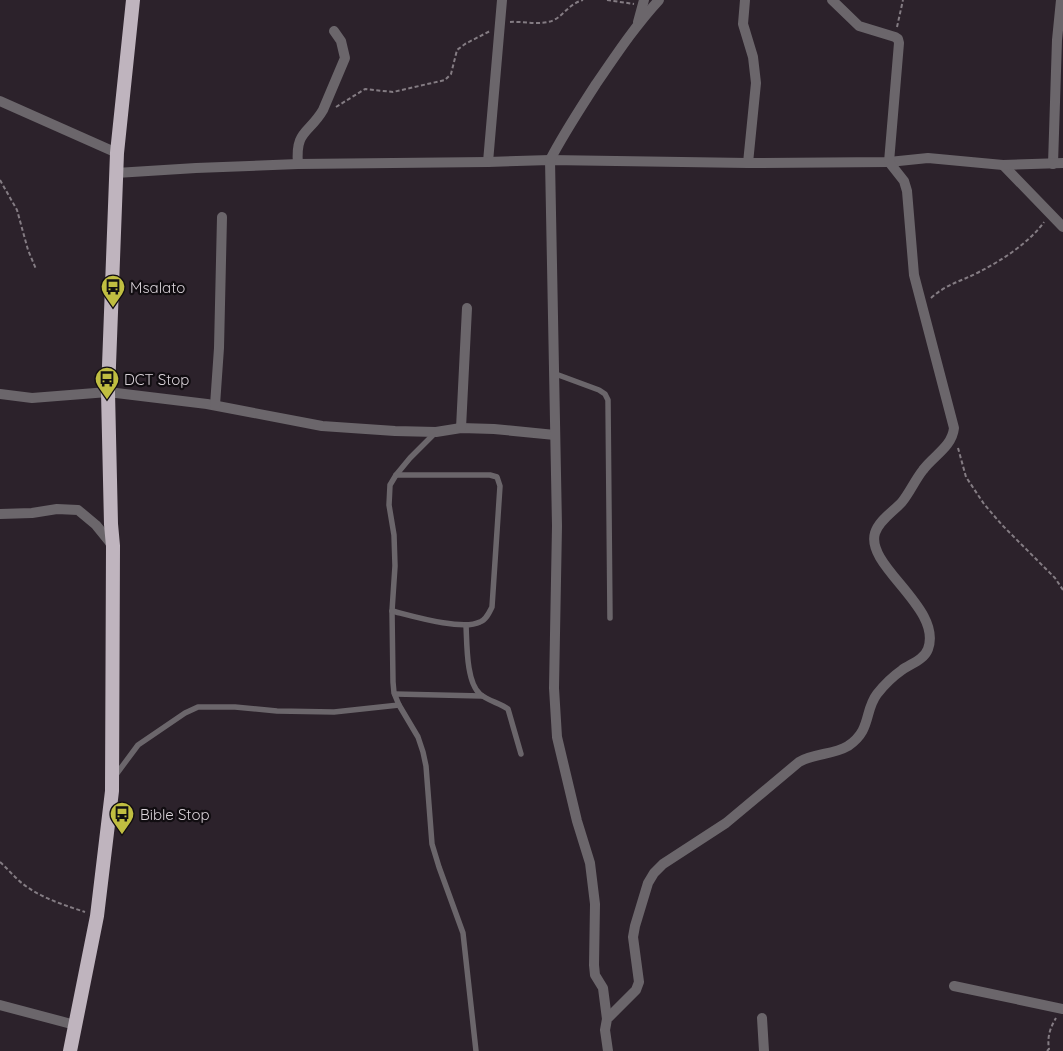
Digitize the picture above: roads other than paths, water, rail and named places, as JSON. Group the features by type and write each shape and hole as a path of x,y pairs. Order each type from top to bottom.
{"highway":[{"path":"70,1051 97,916 112,780 112,546 108,392 117,153 133,0"}],"street":[{"path":"488,162 502,0"},
{"path":"608,1051 605,1030 607,1019 603,988 595,975 594,965 595,904 590,863 577,821 557,737 554,688 557,526 550,160 571,122 637,25 659,0"},
{"path":"745,0 743,24 753,57 756,83 748,163"},
{"path":"607,1019 636,990 639,982 633,937 648,883 654,873 663,864 726,824 798,762 842,749 855,740 865,726 875,696 892,678 922,657 927,650 928,625 921,611 880,557 874,542 874,534 884,519 902,502 922,471 944,448 953,434 952,421 914,275 907,191 904,181 889,162 898,39 859,26 832,0"},
{"path":"116,173 298,164 550,160 748,163 889,162 928,158 1003,165 1058,163 1057,40 1061,0"},
{"path":"637,25 644,2"},
{"path":"298,164 297,145 304,133 319,117 345,58 342,41 334,31"},
{"path":"0,101 117,153"},
{"path":"1003,165 1063,227"},
{"path":"215,405 222,218"},
{"path":"461,428 467,308"},
{"path":"0,394 32,398 108,392 215,405 322,426 436,432 461,428 494,429 555,435"},
{"path":"0,514 32,513 57,509 78,510 96,525 112,546"},
{"path":"954,986 1062,1009"},
{"path":"0,1004 75,1025"},
{"path":"762,1018 764,1051"}],"lane":[{"path":"553,373 599,390 605,394 608,400 610,618"},
{"path":"436,432 396,474 390,485 389,494 395,566 392,611 395,694 424,752 432,844 463,933 476,1051"},
{"path":"392,611 447,623 466,625 480,623 486,619 492,607 500,486 497,477 475,474 396,474"},
{"path":"466,625 472,680 476,690 482,696 508,709 521,754"},
{"path":"395,694 482,696"},
{"path":"112,780 138,745 185,713 198,707 334,712 399,705"}],"place":[{"name":"Msalato","path":"113,308"},
{"name":"DCT Stop","path":"107,400"},
{"name":"Bible Stop","path":"122,835"}]}
